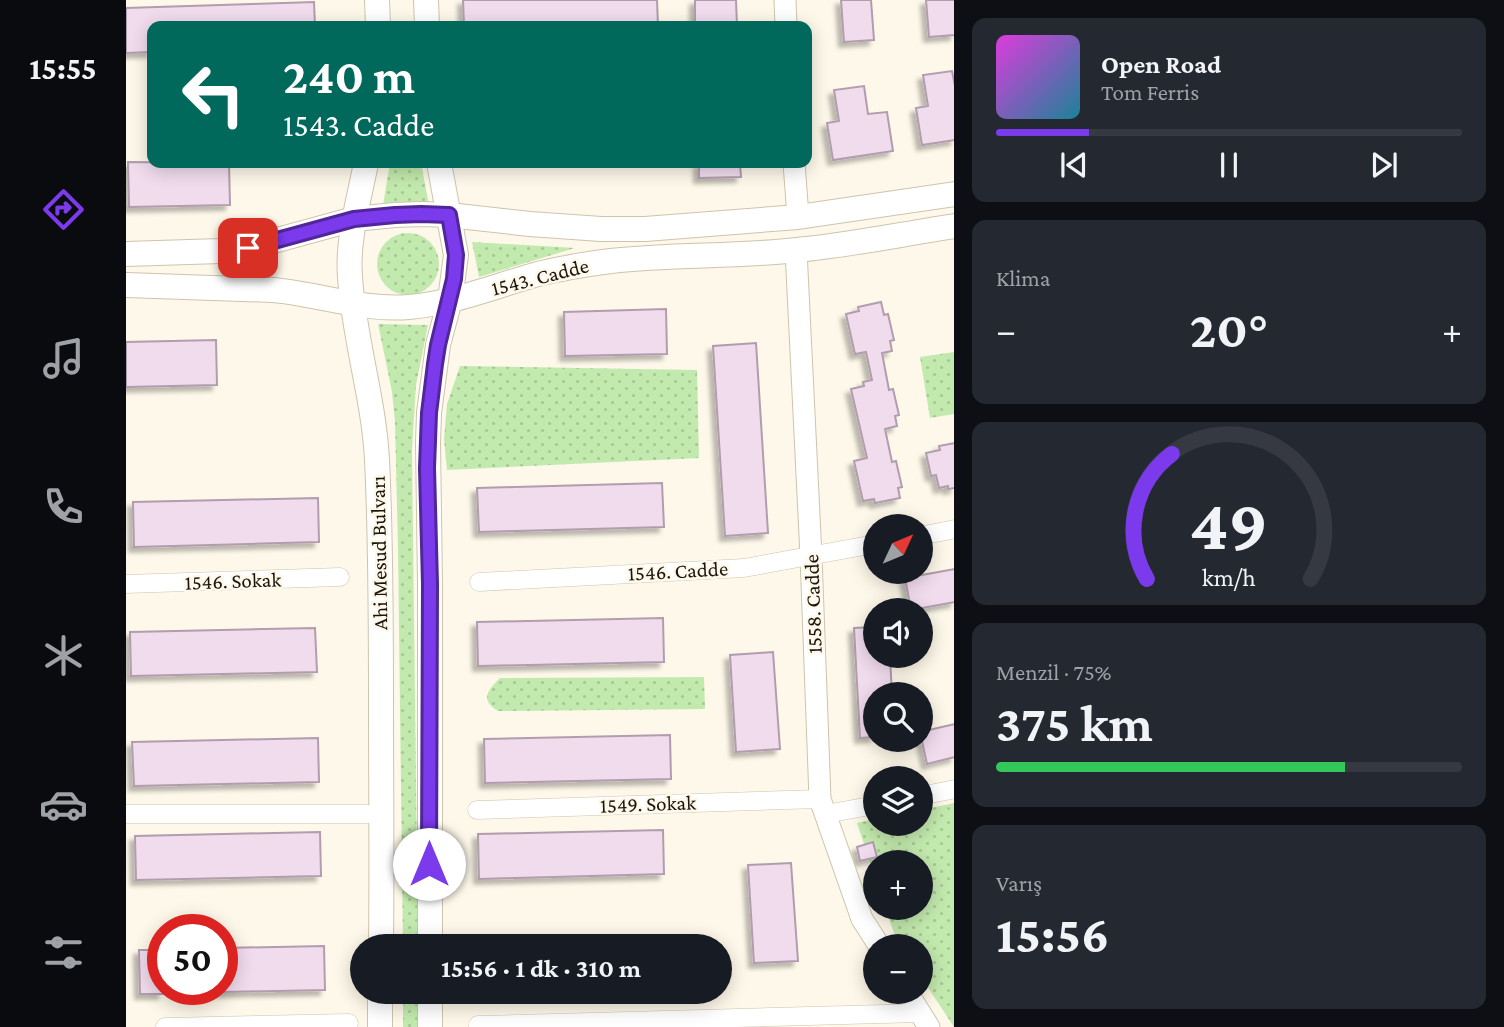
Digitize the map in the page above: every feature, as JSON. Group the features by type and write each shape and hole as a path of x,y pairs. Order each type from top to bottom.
{"main road":[{"path":"377,0 378,21"},
{"path":"426,0 427,21"},
{"name":"Ahi Mesud Bulvarı","path":"365,168 354,219 350,264 353,303 373,418 377,458 381,577 381,934"},
{"path":"430,934 430,584 427,456 436,354 450,300 456,255 440,168"},
{"name":"1543. Cadde","path":"126,254 248,248 354,219 395,215 449,215 534,225 645,229 798,217 954,194"},
{"name":"1543. Cadde","path":"126,285 273,290 385,308 410,307 450,300 575,266 643,258 796,250 954,226"},
{"path":"380,1004 380,1027"},
{"path":"430,1004 430,1027"}],"street":[{"path":"785,0 786,21"},
{"path":"794,168 798,217"},
{"name":"1558. Cadde","path":"796,250 823,807 862,919 872,934"},
{"path":"933,533 954,529"},
{"name":"1546. Cadde","path":"479,582 744,568 863,546"},
{"name":"1546. Sokak","path":"126,584 340,577"},
{"path":"933,793 954,789"},
{"name":"1549. Sokak","path":"477,810 863,805"},
{"path":"126,814 382,814"},
{"path":"914,1004 924,1020"},
{"path":"478,1025 924,1020"},
{"path":"165,1027 349,1023"}],"green space":[{"path":"389,168 422,168 429,205 383,205"},
{"path":"402,233 414,233 430,242 437,252 437,276 430,286 414,295 402,295 391,290 382,281 377,270 377,258 382,247 391,238"},
{"path":"472,242 575,248 479,277"},
{"path":"378,324 428,325 416,385 412,450 418,934 403,934 398,547 392,392"},
{"path":"954,352 954,414 930,418 920,357"},
{"path":"460,366 697,370 699,458 447,470 444,439 447,404"},
{"path":"704,677 705,709 498,711 487,699 489,691 500,678"},
{"path":"954,803 954,1027 933,995 933,934 894,934 889,920 933,920 933,850 866,850 857,823 863,822 863,836 933,836 933,807"},
{"path":"403,1004 418,1004 418,1027 403,1027"}],"building":[{"path":"463,0 657,0 658,21 464,21"},
{"path":"695,0 736,0 737,21 695,21"},
{"path":"841,0 871,0 874,40 844,42"},
{"path":"926,0 954,0 954,35 929,37"},
{"path":"314,2 315,21 147,21 147,52 126,53 126,8"},
{"path":"952,71 954,140 922,145 916,108 928,106 923,75"},
{"path":"864,86 868,114 887,112 893,151 833,160 827,123 839,121 834,90"},
{"path":"128,162 147,162 147,168 229,168 230,205 129,207"},
{"path":"699,168 740,168 741,177 699,178"},
{"path":"881,302 884,315 888,314 894,340 890,341 892,351 882,353 889,390 893,389 899,415 895,416 897,426 885,429 892,462 896,461 902,487 898,488 900,498 875,503 874,499 863,501 854,461 867,458 851,389 864,386 863,382 872,380 866,352 855,354 846,314 859,311 858,307"},
{"path":"666,309 667,354 565,356 564,312"},
{"path":"216,340 217,385 126,387 126,342"},
{"path":"756,343 768,533 725,536 713,346"},
{"path":"954,443 954,488 939,488 936,475 931,476 926,453 940,450 939,446"},
{"path":"662,483 664,527 479,532 477,488"},
{"path":"318,498 319,542 134,547 133,502"},
{"path":"954,569 954,602 933,606 933,598 909,598 906,584 933,584 933,573"},
{"path":"663,618 664,662 478,666 477,622"},
{"path":"315,628 317,672 131,676 130,632"},
{"path":"854,628 863,628 863,668 891,668 891,682 863,682 863,738 860,738"},
{"path":"773,652 780,749 736,752 730,655"},
{"path":"954,724 954,757 927,764 924,752 933,752 933,729"},
{"path":"670,735 671,779 485,783 484,739"},
{"path":"318,738 319,782 134,786 132,742"},
{"path":"663,830 664,874 479,879 478,834"},
{"path":"320,832 321,876 136,880 135,836"},
{"path":"873,842 875,850 863,850 863,860 860,861 857,847"},
{"path":"791,863 798,961 754,963 748,865"},
{"path":"324,946 325,990 238,992 238,948"},
{"path":"139,950 147,950 147,994 140,994"}],"route":[{"path":"248,248 354,219 395,215 449,215 456,255 454,279 435,364 429,413 427,468 430,584 429,864"}]}
